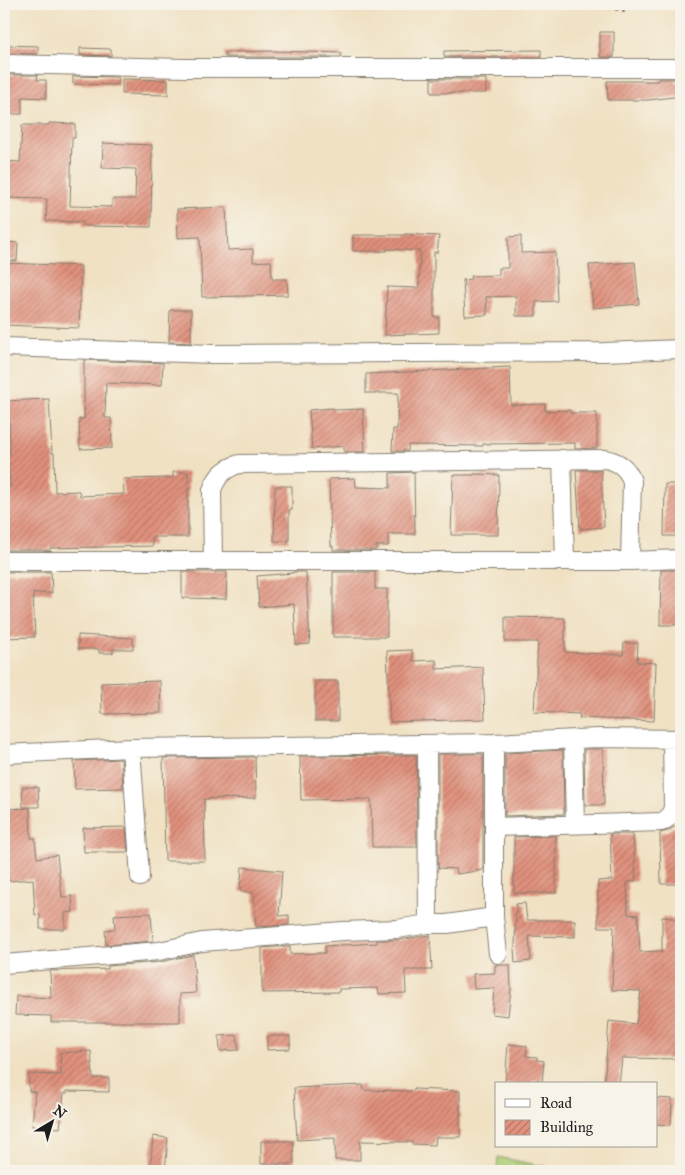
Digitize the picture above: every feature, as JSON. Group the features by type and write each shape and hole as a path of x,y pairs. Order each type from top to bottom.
{"street":[{"path":"4,64 186,68 681,68"},
{"path":"4,347 214,354 594,352 681,349"},
{"path":"562,459 565,561"},
{"path":"213,562 212,490 222,472 239,464 562,459 614,460 629,473 632,482 630,561"},
{"path":"4,561 630,561 681,559"},
{"path":"4,754 131,748 677,739 673,807 671,814 662,822 494,827"},
{"path":"573,740 575,824"},
{"path":"494,743 494,918 498,954"},
{"path":"427,744 428,924"},
{"path":"131,748 140,877"},
{"path":"4,964 159,951 202,942 343,931 397,929 494,918"}],"path":[{"path":"591,4 625,11"}],"green space":[{"path":"498,1157 566,1171 497,1171"}],"building":[{"path":"600,32 614,32 614,57 600,57"},
{"path":"4,45 38,46 38,54 4,53"},
{"path":"80,48 111,49 111,56 80,55"},
{"path":"541,50 541,57 444,57 444,51"},
{"path":"225,52 341,53 341,57 225,57"},
{"path":"4,75 38,75 37,80 46,80 46,98 22,97 22,114 4,114"},
{"path":"73,76 118,77 118,85 73,84"},
{"path":"122,79 168,80 168,95 122,94"},
{"path":"431,79 486,79 486,93 431,93"},
{"path":"658,79 675,79 676,83 681,83 681,96 649,100 608,100 607,81 658,81"},
{"path":"49,123 75,124 75,138 72,138 70,206 112,207 112,199 135,199 136,169 102,168 103,143 152,145 151,227 83,226 83,222 46,221 47,199 4,198 4,161 20,162 22,125 49,125"},
{"path":"226,207 228,250 253,249 253,262 271,261 272,279 287,279 288,295 202,297 200,237 178,238 177,209"},
{"path":"405,234 439,236 437,253 434,252 434,317 439,317 439,333 385,335 387,287 419,288 420,251 387,249 387,251 353,251 353,235"},
{"path":"521,236 521,253 555,252 557,301 536,302 536,316 516,316 516,296 486,297 487,315 465,316 463,280 471,279 471,276 499,275 499,268 508,268 508,237"},
{"path":"4,242 18,243 17,261 4,260"},
{"path":"635,262 639,304 593,308 589,265"},
{"path":"6,263 81,266 79,328 4,325"},
{"path":"170,310 191,310 191,343 169,342"},
{"path":"84,360 163,363 162,385 106,383 105,418 111,418 112,448 80,449 79,419 84,419"},
{"path":"510,367 511,405 545,404 545,411 570,410 570,413 597,413 597,448 575,449 575,443 483,444 483,446 408,445 408,451 392,451 393,429 397,429 398,393 366,393 366,374"},
{"path":"49,399 52,453 54,453 55,492 79,491 80,496 124,494 123,479 173,478 173,472 188,472 188,537 152,537 153,546 4,550 4,487 10,487 8,454 10,454 9,417 4,417 4,401"},
{"path":"333,408 334,410 363,409 365,452 344,452 344,446 312,449 309,410"},
{"path":"576,470 601,470 604,527 580,529"},
{"path":"414,472 415,534 388,534 388,546 376,546 376,550 333,550 333,546 331,546 329,479 355,478 356,487 390,488 390,473"},
{"path":"453,475 499,475 498,535 451,535"},
{"path":"665,484 681,484 681,536 664,536"},
{"path":"275,486 292,486 292,510 289,510 289,541 274,541"},
{"path":"661,570 681,570 681,625 660,625"},
{"path":"4,572 51,572 52,593 33,593 35,637 4,638"},
{"path":"182,572 227,572 226,599 182,598"},
{"path":"306,572 310,644 296,645 294,604 259,607 257,576"},
{"path":"333,572 375,572 375,589 387,589 387,637 333,637"},
{"path":"505,617 565,618 565,652 623,655 624,643 638,643 637,662 656,663 654,721 579,718 580,714 534,712 538,642 505,642"},
{"path":"78,635 133,638 133,649 113,649 113,653 99,653 99,649 78,649"},
{"path":"412,650 413,661 436,660 436,669 483,667 485,719 390,722 387,651"},
{"path":"160,681 161,713 102,714 101,683"},
{"path":"315,681 338,681 338,721 315,721"},
{"path":"584,749 603,749 604,805 585,805"},
{"path":"563,750 564,814 505,816 505,753"},
{"path":"438,754 483,754 483,870 457,874 456,869 438,868"},
{"path":"416,755 417,847 372,847 371,799 301,800 300,756"},
{"path":"255,757 256,798 204,799 205,861 165,861 163,758"},
{"path":"121,759 123,788 75,789 74,761"},
{"path":"22,787 38,787 39,807 23,807"},
{"path":"30,808 31,838 35,838 37,858 57,855 62,897 72,896 73,912 65,913 65,929 40,929 40,914 35,915 33,879 9,881 5,847 9,847 7,809"},
{"path":"126,827 128,852 84,852 83,828"},
{"path":"674,827 680,827 681,884 661,884 660,833"},
{"path":"610,834 633,834 636,881 627,882 628,914 638,915 640,952 662,951 662,917 681,919 681,1059 622,1058 619,1082 604,1082 609,1021 636,1024 641,991 612,990 614,927 598,927 598,881 612,880"},
{"path":"556,836 556,893 514,893 514,837"},
{"path":"242,867 282,871 279,916 289,915 289,925 256,927 254,893 240,891"},
{"path":"525,903 527,920 575,920 575,937 529,936 531,961 515,963 516,904"},
{"path":"151,913 153,941 106,945 105,930 115,929 114,915"},
{"path":"430,935 432,970 405,970 406,993 379,994 378,988 339,989 339,992 262,993 262,948 290,946 290,954 325,953 325,946 377,943 377,940 399,940"},
{"path":"193,955 196,993 180,994 180,1022 51,1022 51,1016 15,1015 16,996 51,998 50,971 108,969 108,966 160,962"},
{"path":"495,965 510,965 511,989 508,1016 492,1014 494,988 474,989 473,974 495,973"},
{"path":"237,1035 239,1050 220,1051 219,1036"},
{"path":"267,1036 290,1036 290,1049 267,1050"},
{"path":"508,1044 527,1046 526,1056 537,1057 537,1060 544,1061 542,1082 505,1082"},
{"path":"91,1051 93,1078 109,1078 109,1092 67,1091 67,1093 64,1093 60,1128 32,1126 35,1092 29,1091 29,1074 61,1075 60,1053"},
{"path":"363,1085 364,1090 414,1091 414,1089 460,1091 460,1137 436,1137 435,1145 412,1144 412,1142 360,1141 360,1160 335,1160 335,1138 297,1140 294,1088"},
{"path":"658,1098 672,1099 671,1125 658,1124"},
{"path":"153,1136 168,1138 165,1171 150,1171"},
{"path":"261,1141 293,1141 294,1164 261,1164"}]}
